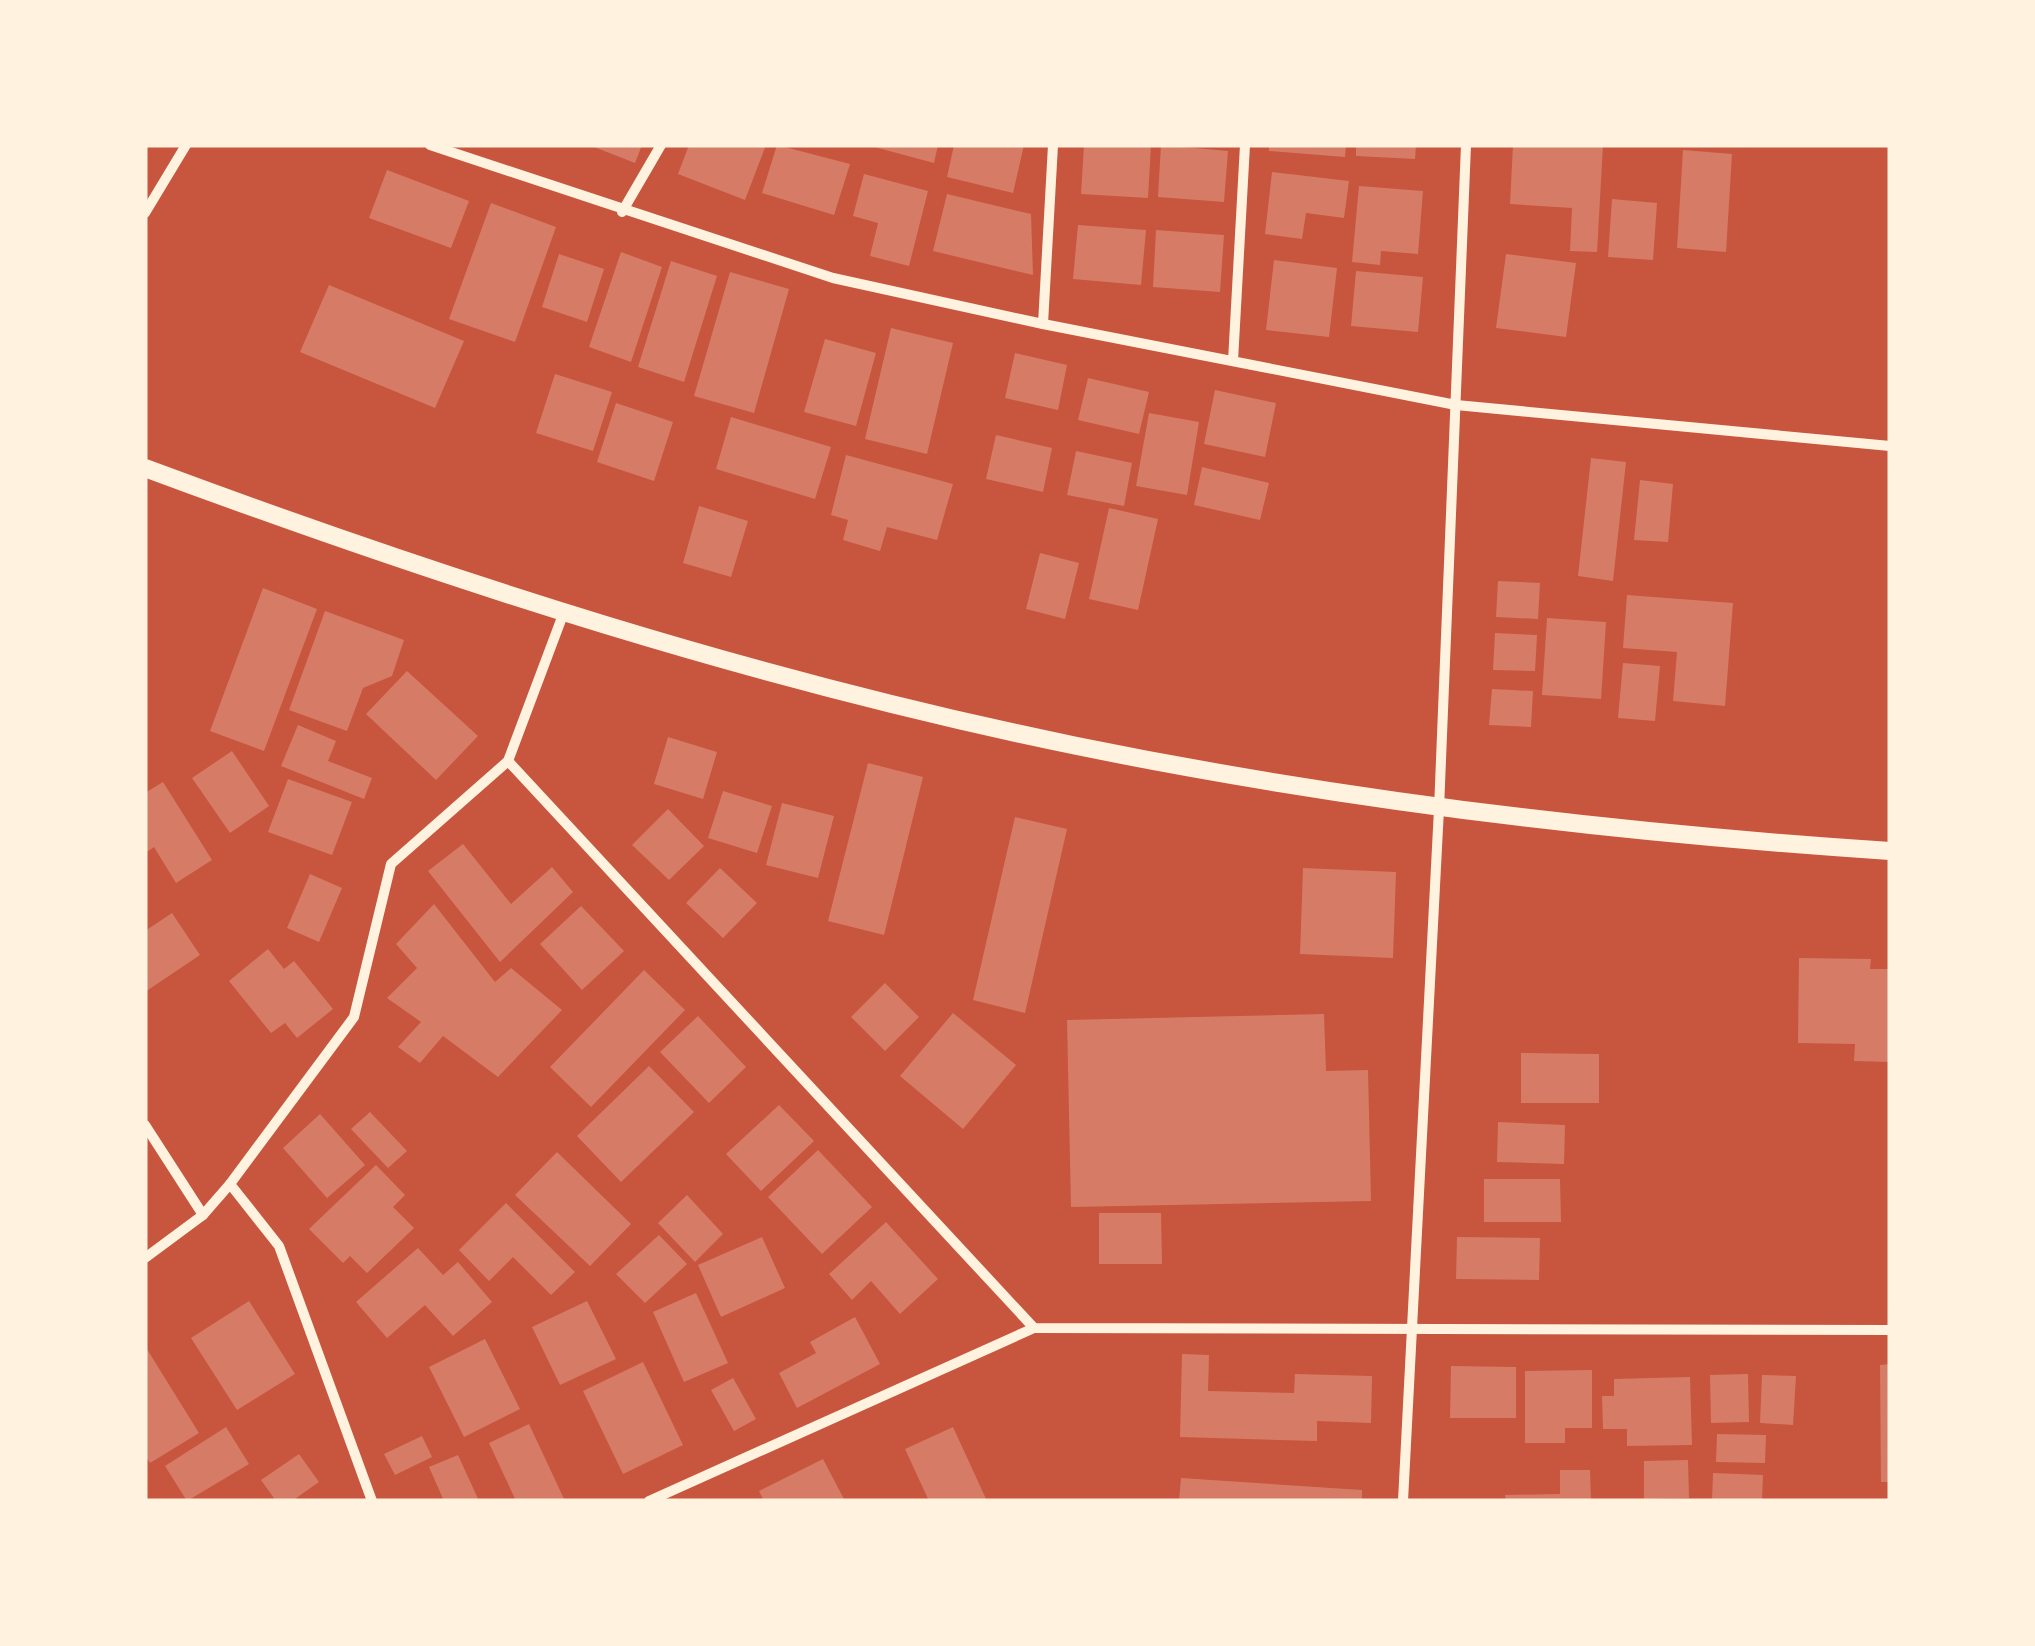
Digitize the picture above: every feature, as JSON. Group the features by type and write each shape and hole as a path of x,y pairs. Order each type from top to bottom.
{"street":[{"path":"145,213 186,145"},
{"path":"430,145 622,212 833,278 1043,324 1456,405 1890,446"},
{"path":"622,212 661,145"},
{"path":"1043,324 1053,145"},
{"path":"1233,361 1245,145"},
{"path":"1403,1501 1439,808 1466,145"},
{"path":"145,468 304,527 564,612 778,675 1077,746 1439,808 1677,837 1890,851"},
{"path":"145,1258 203,1214 230,1184 354,1017 391,864 508,761 564,612"},
{"path":"508,761 1034,1328"},
{"path":"145,1125 203,1214"},
{"path":"230,1184 280,1246 372,1501"},
{"path":"650,1501 1034,1328 1890,1330"}],"building":[{"path":"589,145 642,145 635,163"},
{"path":"689,145 766,145 745,200 678,174"},
{"path":"777,145 850,164 834,215 762,193"},
{"path":"867,145 938,145 934,163"},
{"path":"954,145 1024,145 1013,193 947,177"},
{"path":"1084,145 1151,145 1148,198 1081,194"},
{"path":"1161,145 1228,151 1224,202 1158,197"},
{"path":"1269,145 1346,145 1345,157 1269,151"},
{"path":"1356,145 1416,145 1415,159 1356,156"},
{"path":"1513,145 1603,145 1597,252 1570,251 1572,208 1510,204"},
{"path":"1683,150 1732,154 1726,252 1677,248"},
{"path":"387,170 469,201 451,248 369,218"},
{"path":"1272,172 1349,181 1344,218 1306,213 1302,239 1265,234"},
{"path":"864,174 928,191 909,266 870,256 878,223 853,216"},
{"path":"1359,186 1423,191 1418,254 1381,251 1380,265 1352,262"},
{"path":"947,194 1031,214 1033,275 933,251"},
{"path":"1612,199 1657,203 1653,260 1608,257"},
{"path":"491,203 556,227 515,342 449,319"},
{"path":"1078,225 1146,230 1141,285 1073,279"},
{"path":"1156,230 1224,235 1220,292 1153,287"},
{"path":"621,252 662,267 631,362 589,347"},
{"path":"559,254 604,269 587,322 542,307"},
{"path":"1506,254 1576,263 1566,337 1496,328"},
{"path":"1274,260 1337,268 1329,337 1266,330"},
{"path":"671,261 717,276 684,382 638,367"},
{"path":"1356,271 1423,277 1418,332 1351,326"},
{"path":"730,272 789,289 754,413 694,396"},
{"path":"329,285 464,341 435,408 300,352"},
{"path":"891,328 953,343 927,454 865,439"},
{"path":"825,339 876,353 856,426 804,412"},
{"path":"1015,353 1067,365 1058,410 1005,398"},
{"path":"555,374 612,392 593,451 536,433"},
{"path":"1088,378 1149,392 1139,434 1078,420"},
{"path":"1215,390 1276,403 1265,457 1204,444"},
{"path":"616,403 673,422 654,481 597,462"},
{"path":"1149,413 1199,422 1187,495 1136,486"},
{"path":"731,417 831,447 815,499 716,469"},
{"path":"996,435 1052,448 1043,492 986,479"},
{"path":"1076,451 1132,463 1124,506 1067,495"},
{"path":"846,455 953,484 937,540 887,527 880,551 843,540 848,520 831,515"},
{"path":"1591,458 1626,462 1613,581 1578,576"},
{"path":"1202,467 1269,483 1260,520 1194,505"},
{"path":"1640,480 1673,484 1668,542 1634,540"},
{"path":"699,506 748,521 731,577 683,563"},
{"path":"1109,508 1158,519 1138,610 1089,599"},
{"path":"1040,553 1079,563 1065,619 1026,609"},
{"path":"1498,581 1540,583 1538,619 1496,617"},
{"path":"263,588 317,609 264,751 210,731"},
{"path":"1627,595 1733,603 1725,706 1673,701 1677,652 1623,648"},
{"path":"325,611 404,640 392,676 363,688 347,731 289,710"},
{"path":"1547,618 1606,622 1601,699 1542,695"},
{"path":"1495,633 1537,635 1535,671 1493,670"},
{"path":"1623,663 1660,666 1655,721 1618,718"},
{"path":"407,671 478,736 436,780 366,714"},
{"path":"1492,689 1533,691 1531,727 1489,725"},
{"path":"298,725 336,741 328,761 372,778 364,799 281,766"},
{"path":"668,737 717,752 703,799 654,784"},
{"path":"232,751 269,806 230,833 192,778"},
{"path":"868,763 923,777 884,935 828,921"},
{"path":"288,779 352,802 332,855 268,832"},
{"path":"163,782 212,860 176,883 154,847 145,853 145,793"},
{"path":"723,791 772,806 757,853 708,838"},
{"path":"782,803 834,816 818,878 766,865"},
{"path":"668,809 704,846 669,880 632,845"},
{"path":"1015,817 1067,829 1025,1013 973,1000"},
{"path":"463,844 511,904 552,867 573,892 500,962 428,871"},
{"path":"720,868 757,903 723,938 686,903"},
{"path":"1303,868 1396,872 1393,958 1300,954"},
{"path":"310,874 342,888 319,942 287,928"},
{"path":"434,904 495,982 511,968 562,1010 498,1077 443,1036 420,1063 398,1047 421,1022 387,998 417,968 396,944"},
{"path":"581,906 624,951 582,990 540,944"},
{"path":"172,913 200,955 145,992 145,931"},
{"path":"268,949 284,969 294,961 333,1009 297,1038 285,1023 271,1033 229,981"},
{"path":"1799,958 1871,959 1870,969 1890,969 1890,1062 1854,1061 1855,1044 1798,1043"},
{"path":"644,970 685,1010 591,1107 550,1067"},
{"path":"885,983 919,1017 885,1051 851,1017"},
{"path":"953,1013 1016,1065 963,1129 900,1076"},
{"path":"1324,1014 1326,1071 1368,1070 1371,1201 1071,1207 1067,1020"},
{"path":"698,1016 746,1067 709,1103 660,1052"},
{"path":"1521,1053 1599,1054 1599,1103 1521,1103"},
{"path":"649,1066 694,1112 621,1182 577,1136"},
{"path":"779,1105 814,1141 761,1191 726,1154"},
{"path":"370,1112 407,1151 388,1168 351,1129"},
{"path":"320,1114 365,1165 327,1198 283,1148"},
{"path":"1498,1122 1565,1125 1564,1164 1497,1162"},
{"path":"818,1150 872,1207 822,1254 768,1197"},
{"path":"557,1152 631,1224 590,1266 515,1195"},
{"path":"376,1165 405,1195 393,1207 414,1228 367,1273 350,1256 343,1263 309,1229"},
{"path":"1484,1179 1560,1179 1561,1222 1484,1222"},
{"path":"687,1195 723,1234 695,1262 658,1223"},
{"path":"506,1203 575,1272 551,1295 513,1257 489,1281 459,1250"},
{"path":"1099,1213 1161,1213 1162,1264 1099,1264"},
{"path":"886,1222 938,1279 900,1314 871,1281 852,1300 829,1274"},
{"path":"659,1235 687,1264 645,1303 616,1274"},
{"path":"762,1237 785,1288 721,1317 698,1265"},
{"path":"1457,1237 1540,1238 1539,1280 1456,1279"},
{"path":"418,1248 443,1275 458,1262 492,1302 453,1336 425,1305 387,1338 356,1302"},
{"path":"696,1293 728,1363 684,1382 653,1312"},
{"path":"249,1301 295,1374 237,1410 191,1338"},
{"path":"587,1301 616,1359 560,1385 532,1327"},
{"path":"855,1317 880,1364 797,1408 779,1373 816,1353 810,1342"},
{"path":"485,1339 520,1409 464,1437 429,1367"},
{"path":"145,1346 199,1433 150,1463 145,1455"},
{"path":"1182,1354 1209,1355 1208,1391 1294,1393 1295,1374 1372,1376 1371,1423 1317,1421 1317,1441 1180,1437"},
{"path":"643,1362 683,1445 623,1474 583,1391"},
{"path":"1890,1364 1890,1482 1881,1482 1880,1365"},
{"path":"1451,1366 1516,1367 1516,1418 1450,1418"},
{"path":"1592,1370 1592,1428 1565,1428 1565,1443 1525,1443 1525,1371"},
{"path":"1748,1374 1749,1422 1711,1423 1710,1375"},
{"path":"1762,1375 1796,1376 1793,1425 1760,1423"},
{"path":"1690,1377 1692,1445 1627,1446 1627,1429 1603,1429 1602,1396 1614,1396 1614,1379"},
{"path":"733,1378 756,1419 734,1431 711,1390"},
{"path":"529,1424 565,1501 516,1501 489,1443"},
{"path":"226,1427 249,1464 187,1501 165,1466"},
{"path":"953,1427 987,1501 929,1501 905,1449"},
{"path":"1717,1434 1766,1435 1765,1463 1716,1462"},
{"path":"422,1436 432,1457 395,1475 384,1454"},
{"path":"299,1454 319,1482 292,1501 276,1501 261,1480"},
{"path":"458,1455 479,1501 444,1501 429,1467"},
{"path":"823,1459 845,1501 764,1501 759,1491"},
{"path":"1688,1460 1689,1498 1644,1499 1644,1461"},
{"path":"1560,1470 1590,1470 1591,1501 1506,1501 1505,1495 1560,1494"},
{"path":"1713,1473 1763,1475 1762,1501 1712,1501"},
{"path":"1181,1478 1362,1490 1362,1501 1179,1501"}]}
